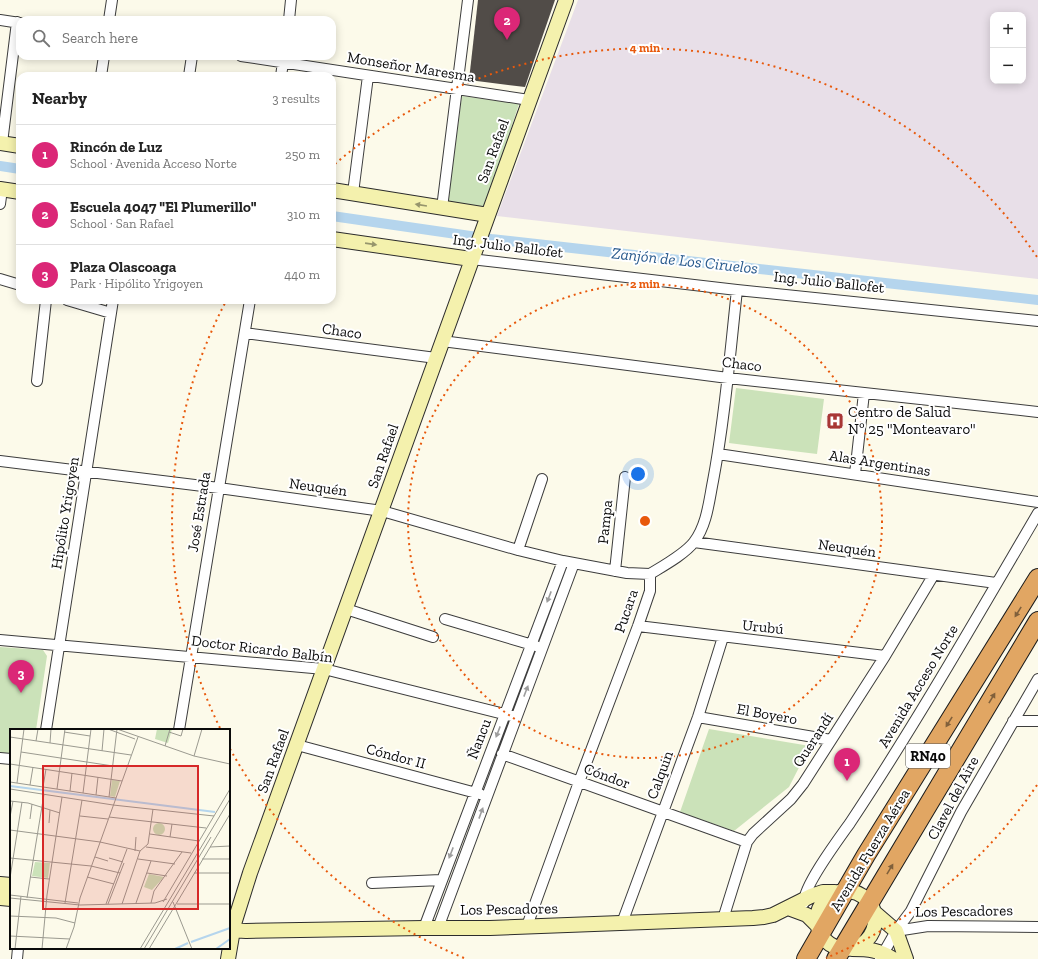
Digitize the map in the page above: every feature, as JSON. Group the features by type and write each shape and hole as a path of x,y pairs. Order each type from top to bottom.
{"highway":[{"name":"Avenida Fuerza Aérea","path":"806,959 814,924 1038,578"},
{"name":"Avenida Fuerza Aérea","path":"843,952 872,907 1038,621"}],"street":[{"path":"110,16 112,0"},
{"path":"289,16 291,0"},
{"path":"442,208 468,0"},
{"name":"San Rafael","path":"230,942 232,924 250,873 566,0"},
{"path":"0,20 16,22"},
{"path":"16,42 1,143 16,145"},
{"path":"102,72 103,60"},
{"path":"190,72 192,60"},
{"path":"281,72 283,60"},
{"name":"Monseñor Maresma","path":"288,60 368,76 529,100"},
{"path":"353,193 368,76"},
{"path":"0,204 1,189 16,191"},
{"name":"Ing. Julio Ballofet","path":"336,191 442,208 486,219"},
{"name":"Ing. Julio Ballofet","path":"336,239 473,255 737,290 1038,322"},
{"path":"0,279 16,284"},
{"name":"Pucara","path":"527,926 579,782 638,626 650,591 650,574 673,561 694,542 708,510 718,454 737,290"},
{"path":"37,381 46,304"},
{"path":"81,304 111,313"},
{"name":"Hipólito Yrigoyen","path":"46,729 112,304"},
{"name":"José Estrada","path":"179,729 249,304"},
{"name":"Chaco","path":"245,333 436,358"},
{"name":"Chaco","path":"442,341 728,378 1038,412"},
{"path":"855,474 864,393"},
{"name":"Alas Argentinas","path":"718,454 1038,502"},
{"name":"Neuquén","path":"0,461 218,488 382,511 518,550 563,561 627,573 650,574"},
{"name":"Pampa","path":"615,571 625,477"},
{"path":"518,550 542,478"},
{"name":"Avenida Acceso Norte","path":"804,900 807,890 818,871 883,774 1038,513"},
{"name":"Neuquén","path":"694,542 933,576 996,583"},
{"name":"Ñancu","path":"431,928 441,880 563,561"},
{"name":"Ñancu","path":"431,928 487,796 574,563"},
{"name":"Querandí","path":"723,919 746,842 791,799 885,656 933,576"},
{"path":"346,609 433,637"},
{"path":"446,619 542,648"},
{"name":"Urubú","path":"638,626 885,656"},
{"name":"Calquin","path":"622,923 698,717 723,637"},
{"name":"Doctor Ricardo Balbín","path":"0,640 324,669 516,717"},
{"name":"Clavel del Aire","path":"885,957 896,931 911,911 961,812 1038,680"},
{"name":"El Boyero","path":"698,717 831,740"},
{"path":"1013,721 1038,721"},
{"name":"Cóndor II","path":"297,745 487,796"},
{"name":"Cóndor","path":"502,754 746,842"},
{"path":"0,758 10,759"},
{"path":"818,871 818,888 834,892"},
{"path":"372,883 441,880"},
{"path":"0,884 10,885"},
{"name":"Los Pescadores","path":"232,924 431,928 622,923 764,917 804,900 834,892 855,892 863,896 896,931 928,926 1038,927"},
{"path":"0,898 10,899"},
{"path":"804,900 814,924 826,942 833,947 843,952 872,950 885,957"},
{"path":"788,908 814,924"},
{"path":"896,931 906,959"},
{"path":"17,959 18,949"},
{"name":"San Rafael","path":"228,959 229,949"}],"shaded area":[{"path":"578,0 1038,0 1038,279 497,216"}],"green space":[{"path":"462,96 519,104 485,207 448,201"},
{"path":"736,388 824,399 817,454 729,443"},
{"path":"0,647 43,650 47,656 36,729 10,729 10,754 0,753"},
{"path":"709,729 810,746 789,787 734,831 680,812"}],"building":[{"path":"478,0 555,0 525,87 469,80"}],"waterway":[{"name":"Zanjón de Los Ciruelos","path":"0,166 16,168"},
{"name":"Zanjón de Los Ciruelos","path":"336,217 491,239 1038,300"}],"place":[{"name":"Escuela 4047 \"El Plumerillo\"","path":"507,40"},
{"name":"Centro de Salud Nº 25 \"Monteavaro\"","path":"835,421"},
{"name":"Plaza Olascoaga","path":"21,693"},
{"name":"Rincón de Luz","path":"847,781"}]}
